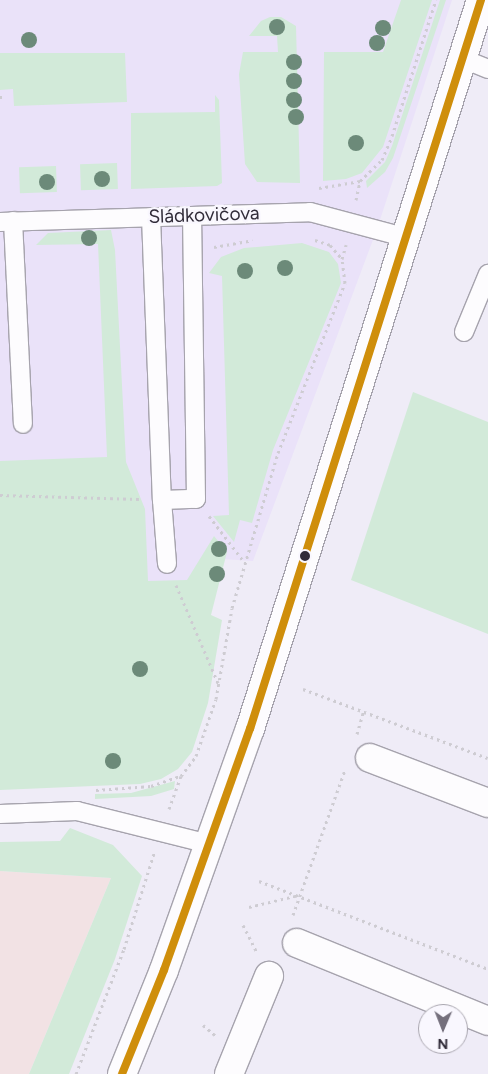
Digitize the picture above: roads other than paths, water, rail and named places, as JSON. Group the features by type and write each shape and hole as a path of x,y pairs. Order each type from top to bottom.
{"main road":[{"path":"122,1074 209,844 269,671 404,237 481,0"},
{"path":"357,754 488,803"},
{"path":"294,932 488,1021"},
{"path":"230,1074 269,976"}],"lane":[{"path":"462,58 488,69"},
{"name":"Sládkovičova","path":"6,222 310,212 404,237"},
{"path":"162,500 196,499 192,216"},
{"path":"151,217 166,564"},
{"path":"6,222 23,424"},
{"path":"464,332 488,274"},
{"path":"0,814 77,811 209,844"}]}
